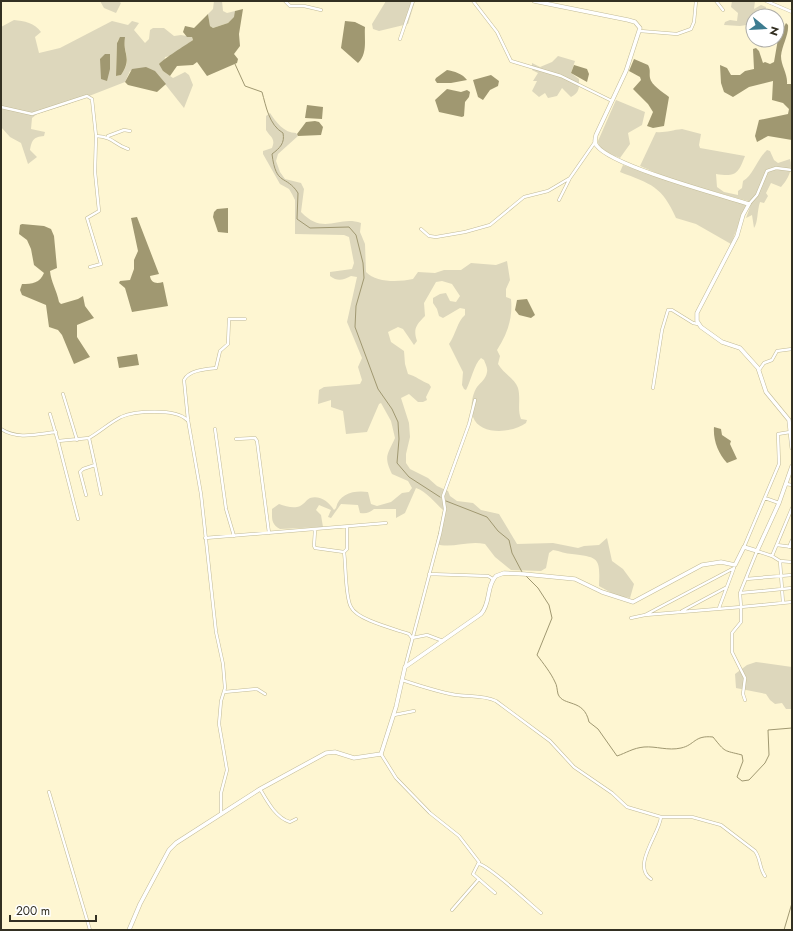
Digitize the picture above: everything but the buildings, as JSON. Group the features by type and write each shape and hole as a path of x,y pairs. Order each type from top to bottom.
{"street":[{"path":"285,1 290,6 304,6 321,10"},
{"path":"400,39 413,1"},
{"path":"473,1 497,32 511,61 561,76 612,101"},
{"path":"534,1 628,20 637,24 640,31 626,71 595,142 570,178 559,200"},
{"path":"640,31 677,34 691,29 694,22 696,1"},
{"path":"716,1 723,10"},
{"path":"766,1 792,12"},
{"path":"1,107 32,114 90,97 92,98 96,136 95,172 99,211 87,218 101,264 90,267"},
{"path":"96,136 107,136 124,130 130,131"},
{"path":"107,136 122,147 128,148"},
{"path":"595,142 604,153 622,162 673,181 749,204"},
{"path":"698,324 697,313 737,236 743,215 749,204 757,195 767,171 776,168 792,170"},
{"path":"421,229 430,236 436,237 486,227 524,197 548,191 570,178"},
{"path":"653,388 662,330 668,310 672,310 693,323 698,324 718,339 740,348 759,370 766,392 791,422 792,448"},
{"path":"221,812 221,793 227,770 219,724 220,701 224,692 223,661 216,632 199,475 188,420 184,377 208,368 216,368 220,351 228,344 229,319 245,319"},
{"path":"759,370 764,363 772,360 777,351 792,349"},
{"path":"63,394 77,440"},
{"path":"381,754 394,714 445,509 443,496 469,424 475,400"},
{"path":"58,441 89,438 119,418 130,414 168,413 182,416 188,420"},
{"path":"50,414 78,519"},
{"path":"1,429 10,435 19,436 56,432"},
{"path":"214,429 226,509 234,536"},
{"path":"719,608 735,566 779,464 778,434 792,432"},
{"path":"89,438 101,494"},
{"path":"236,439 255,438 257,441 269,533"},
{"path":"86,495 80,472 83,469 95,465"},
{"path":"745,700 743,694 745,678 734,658 732,646 732,633 741,622 740,593 779,503 792,466"},
{"path":"786,484 792,485"},
{"path":"765,498 779,503"},
{"path":"772,556 792,508"},
{"path":"205,538 386,523"},
{"path":"347,527 347,549 344,552 351,609 357,614 376,623 409,634 412,638"},
{"path":"315,530 315,548 344,552"},
{"path":"777,545 790,547 792,540"},
{"path":"744,547 772,556 780,561 792,562"},
{"path":"780,561 783,603"},
{"path":"493,579 504,573 576,579 602,592 632,602 702,565 721,562 735,566"},
{"path":"646,615 735,566"},
{"path":"429,574 488,576 493,579"},
{"path":"746,579 792,575"},
{"path":"405,667 485,610 488,606 493,579"},
{"path":"679,612 727,587"},
{"path":"740,593 792,588"},
{"path":"631,618 646,615 792,602"},
{"path":"412,638 427,635 443,641"},
{"path":"402,680 456,695 486,697 496,701 550,741 574,767 612,793 627,806 661,817 692,817 723,826 755,851 759,856 760,867 765,876"},
{"path":"224,692 257,689 265,694"},
{"path":"394,714 414,711"},
{"path":"129,930 140,904 169,850 182,838 221,812 260,789 298,767 330,752 337,752 354,758 381,754"},
{"path":"381,754 396,778 430,813 459,836 479,864 485,866 497,875 541,913"},
{"path":"260,789 270,806 283,819 290,822 296,819"},
{"path":"49,792 90,930"},
{"path":"651,879 646,875 643,864 661,817"},
{"path":"479,864 473,872 495,893"},
{"path":"452,910 479,879"}],"shaded area":[{"path":"100,1 118,1 121,3 116,13 104,8"},
{"path":"214,1 222,1 223,11 227,13 235,11 235,17 228,23 213,28 210,26 208,14 213,9"},
{"path":"386,1 415,1 408,24 379,31 373,29 372,24"},
{"path":"732,1 755,1 754,8 745,8 745,25 724,25 725,22 730,20 737,21 738,13 731,7"},
{"path":"761,5 766,8 756,8"},
{"path":"243,9 239,34 240,46 234,54 238,59 237,63 207,76 197,62 193,65 177,66 170,76 163,71 159,64 193,40 192,37 187,37 183,32 185,26 194,28 208,14 210,26 213,28 228,23 234,17 235,11"},
{"path":"14,20 36,26 41,32 35,37 39,53 60,48 112,21 128,25 132,21 139,23 134,30 145,43 149,39 150,30 153,28 164,28 174,36 181,35 192,37 193,40 171,56 165,57 163,71 173,78 185,72 189,75 193,85 184,108 161,79 141,68 130,71 125,82 66,105 37,114 32,118 31,129 45,132 44,136 37,137 32,141 30,150 37,157 28,164 21,143 10,137 1,127 1,27","holes":["124,37 127,56 125,69 121,75 116,76 117,43 118,40"]},
{"path":"345,21 355,22 365,27 365,46 363,55 358,63 341,48"},
{"path":"786,23 788,25 785,40"},
{"path":"120,37 125,37 124,43 127,60 121,75 116,76 117,43"},
{"path":"756,48 759,51 763,63 765,62 770,64 774,62 776,48 783,48 781,56 787,84 792,84 792,140 768,136 757,142 755,136 759,120 788,114 789,109 783,103 772,100 773,81 749,87 733,97 724,92 721,83 720,65 727,68 731,75 740,75 745,71 754,69 753,49"},
{"path":"105,54 110,54 110,69 107,81 101,79 100,59"},
{"path":"558,56 575,61 571,73 579,79 579,87 571,97 562,88 557,96 548,98 545,93 539,97 532,91 537,81 533,81 538,73 532,70 532,63 540,67 552,62"},
{"path":"634,59 648,65 651,81 669,97 664,126 653,128 647,126 653,112 648,104 633,89 641,80 640,77 629,71"},
{"path":"574,65 587,69 589,74 587,82 571,73"},
{"path":"146,67 155,71 166,84 157,92 128,85 125,82 132,69"},
{"path":"447,70 458,73 467,80 451,83 437,83 435,80 436,78"},
{"path":"491,75 499,81 498,86 490,90 483,100 478,97 473,80"},
{"path":"447,89 461,92 467,90 470,92 469,97 465,102 464,116 462,117 439,112 435,100"},
{"path":"616,100 645,112 642,125 628,133 630,144 620,158 609,154 600,148 598,141"},
{"path":"307,105 323,107 322,119 305,118"},
{"path":"270,113 284,129 292,133 296,133 298,136 278,154 276,161 280,172 285,179 301,183 304,189 301,212 309,219 317,223 331,224 353,221 361,223 360,232 365,244 366,272 370,276 388,281 401,281 413,279 418,272 435,273 444,270 461,270 471,263 496,265 507,261 510,280 506,289 506,297 511,299 511,313 504,338 497,350 500,356 498,364 518,388 520,416 521,419 527,420 526,423 513,429 497,431 482,427 473,417 472,402 475,390 486,377 487,367 484,360 481,358 476,364 466,390 464,389 462,385 463,372 449,344 460,321 465,315 465,309 460,308 443,318 439,316 433,303 433,298 440,294 446,293 450,301 456,302 460,296 452,284 442,281 436,282 424,303 425,316 416,327 415,333 417,341 414,345 403,329 398,327 388,332 391,342 404,351 405,364 408,374 429,384 431,387 426,397 427,400 423,402 418,402 409,394 401,398 409,423 410,437 406,454 406,463 410,469 428,478 437,486 448,491 450,496 457,501 473,503 481,510 499,514 517,544 553,543 578,548 599,545 607,538 612,561 623,569 634,584 630,598 617,596 599,586 598,565 593,558 588,556 567,554 553,550 549,553 546,568 541,571 511,570 495,557 485,544 472,543 448,546 436,544 443,510 427,494 416,488 405,513 396,518 396,509 374,509 367,513 360,513 358,505 341,504 331,518 328,517 331,510 319,505 316,510 321,515 323,527 280,529 275,525 272,518 272,509 279,504 297,507 310,498 317,497 330,504 334,510 340,499 344,496 353,492 363,491 368,492 371,504 377,506 391,502 402,493 409,492 412,488 408,481 392,474 389,468 387,459 395,438 391,421 381,403 379,404 367,432 346,434 343,411 331,407 331,400 318,404 319,390 324,387 360,384 362,380 358,367 362,358 347,322 357,277 351,276 338,280 330,276 330,272 352,269 354,263 349,237 344,235 295,234 295,200 289,189 280,184 263,154 263,151 272,148 273,145 273,140 266,130 266,116"},
{"path":"306,122 319,122 323,127 321,135 298,136 297,134"},
{"path":"682,129 701,134 699,145 700,148 745,156 740,167 735,173 728,175 716,174 717,187 724,192 738,195 738,191 742,188 743,181 750,175 760,158 767,150 770,151 774,160 778,163 790,159 791,167 786,181 781,187 771,183 766,193 768,196 764,203 760,202 754,228 752,215 746,218 750,207 748,201 673,180 640,166 656,132"},
{"path":"623,165 746,205 731,244 696,224 676,218 666,199 648,183 620,172"},
{"path":"228,208 228,233 218,232 213,217 214,212 217,209"},
{"path":"137,217 159,274 150,276 151,280 158,283 163,282 168,306 132,312 125,288 119,283 120,281 130,280 134,269 134,260 138,251 131,218"},
{"path":"20,225 44,226 51,229 54,236 57,268 50,271 59,302 61,304 83,296 85,306 94,318 77,325 77,337 90,357 74,364 62,335 58,330 49,327 46,305 22,295 20,290 22,284 29,284 38,281 44,273 34,265 31,249 27,240 19,234"},
{"path":"527,299 535,315 531,318 519,315 515,310 517,300"},
{"path":"137,354 139,365 119,368 117,357"},
{"path":"714,427 721,429 722,435 731,441 730,444 737,459 727,463 724,459 715,441"},
{"path":"756,662 792,667 792,709 786,709 782,703 775,704 766,694 736,688 735,674 747,665"}],"waterway":[{"path":"235,64 245,86 262,92 271,120 278,130 283,133 281,145 272,154 276,171 279,176 294,187 298,193 297,219 310,228 349,227 356,235 363,263 364,278 356,306 355,327 378,389 392,409 398,422 399,439 397,463 409,477 440,497"},
{"path":"446,501 487,517 498,531 509,540 512,553 522,572"},
{"path":"526,576 538,588 549,605 552,618 537,655 547,668 561,698 583,709 589,722 598,729 617,756 633,749 644,747 671,749 681,748 686,747 702,737 713,737 725,750 742,755 743,761 737,777 742,781 749,780 765,763 769,755 768,730 792,728"},
{"path":"784,930 792,903"}]}
